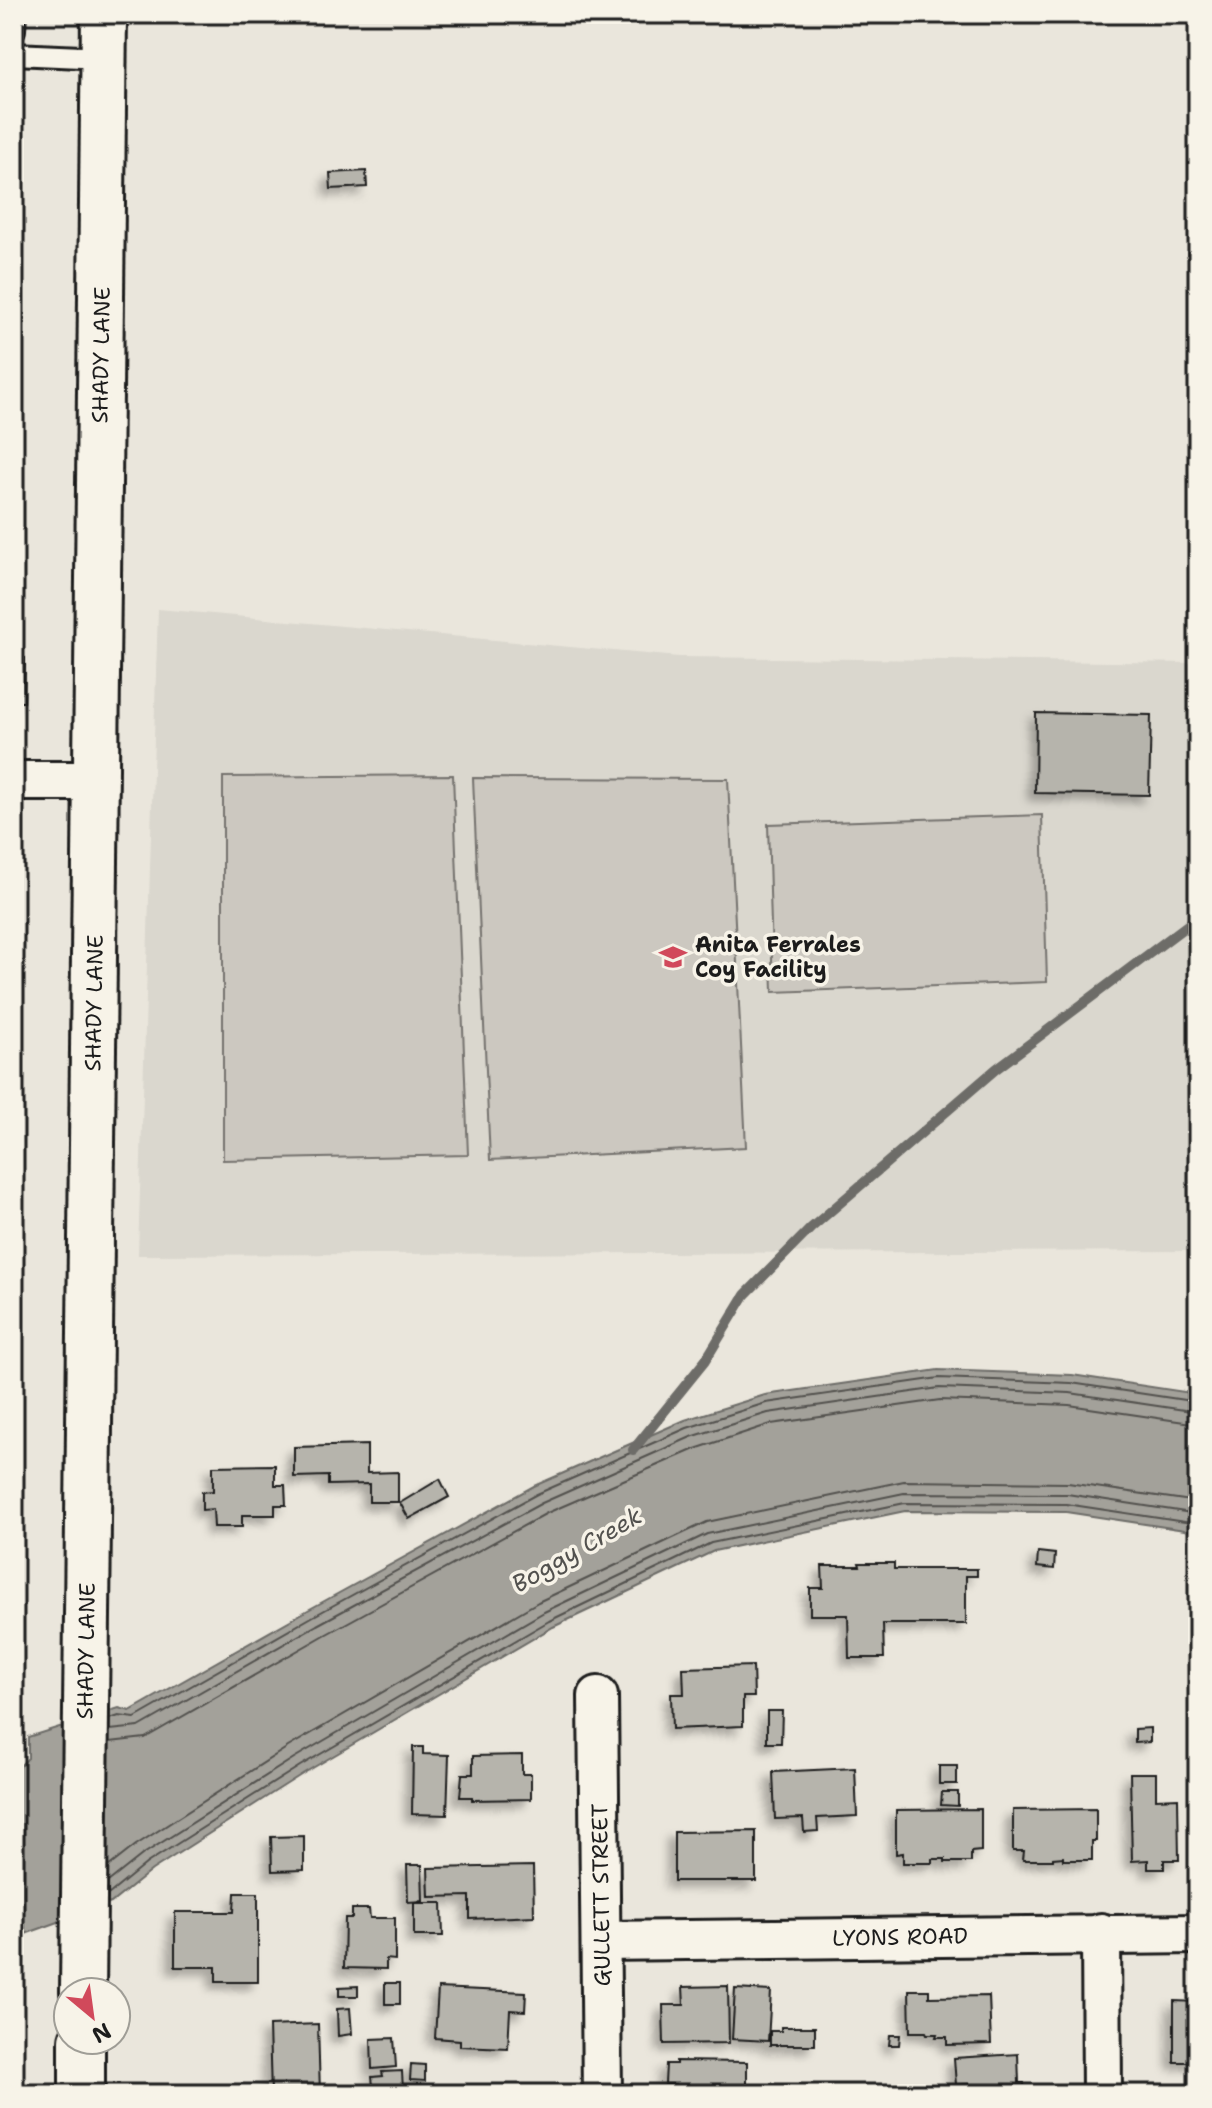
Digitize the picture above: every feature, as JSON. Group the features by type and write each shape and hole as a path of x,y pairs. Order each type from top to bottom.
{"street":[{"name":"SHADY LANE","path":"83,1976 104,14"},
{"path":"14,781 96,781"},
{"name":"GULLETT STREET","path":"598,1696 602,2094"},
{"path":"1101,1933 1102,2094"},
{"name":"LYONS ROAD","path":"601,1941 1198,1934"},
{"path":"82,2056 82,2094"}],"lane":[{"path":"14,30 15,14"},
{"path":"14,54 104,58"}],"shaded area":[{"name":"Anita Ferrales Coy Facility","path":"158,609 679,657 1198,663 1198,1251 138,1255"},
{"path":"453,775 468,1155 223,1160 223,777"},
{"path":"473,778 728,779 746,1147 490,1160"},
{"path":"1042,815 1047,982 773,992 768,824"}],"water":[{"name":"Boggy Creek","path":"938,1370 1072,1375 1198,1394 1198,1532 1066,1512 905,1511 714,1551 553,1627 304,1773 152,1870 111,1903 14,1938 14,1772 28,1758 28,1737 119,1708 130,1711 534,1486 685,1420 765,1395"}],"building":[{"path":"366,171 367,187 331,189 330,173"},
{"path":"14,657 25,658 24,702 14,702"},
{"path":"1036,713 1151,715 1149,795 1035,793"},
{"path":"367,1445 367,1473 398,1472 398,1502 369,1502 369,1484 328,1485 328,1476 294,1477 294,1447"},
{"path":"275,1465 275,1485 285,1485 286,1505 275,1505 275,1515 242,1515 242,1527 214,1527 213,1509 202,1510 202,1492 213,1491 213,1466"},
{"path":"440,1479 449,1497 409,1519 400,1503"},
{"path":"1038,1552 1055,1554 1054,1569 1037,1567"},
{"path":"859,1563 894,1563 894,1569 977,1569 977,1576 966,1576 966,1624 883,1624 884,1658 849,1658 848,1615 810,1615 810,1588 823,1588 822,1566 860,1566"},
{"path":"753,1666 754,1697 743,1697 743,1726 672,1729 671,1694 684,1694 683,1668"},
{"path":"767,1711 782,1711 781,1743 767,1743"},
{"path":"1150,1728 1150,1742 1135,1743 1135,1729"},
{"path":"413,1747 423,1747 423,1754 449,1755 447,1815 412,1814"},
{"path":"522,1755 522,1774 531,1774 531,1799 472,1800 472,1797 460,1797 462,1774 473,1774 473,1756"},
{"path":"939,1766 957,1766 957,1784 939,1784"},
{"path":"855,1768 857,1816 817,1818 818,1831 804,1832 803,1818 775,1819 773,1772"},
{"path":"1130,1773 1156,1773 1156,1799 1178,1798 1179,1860 1164,1860 1164,1869 1148,1869 1148,1860 1132,1861"},
{"path":"942,1792 958,1792 958,1806 941,1805"},
{"path":"981,1809 981,1851 971,1852 971,1862 932,1859 932,1863 903,1863 903,1853 896,1854 896,1810"},
{"path":"1096,1809 1096,1841 1092,1841 1092,1860 1063,1860 1063,1857 1023,1860 1024,1851 1013,1851 1013,1810"},
{"path":"756,1831 756,1881 674,1881 674,1832"},
{"path":"304,1836 304,1870 272,1871 271,1837"},
{"path":"407,1865 422,1865 423,1901 408,1902"},
{"path":"533,1866 534,1916 470,1919 470,1896 429,1897 428,1868"},
{"path":"235,1893 258,1893 258,1982 216,1982 216,1967 175,1967 175,1912 234,1912"},
{"path":"414,1903 442,1903 443,1936 414,1936"},
{"path":"352,1909 369,1909 370,1918 395,1918 395,1960 386,1959 386,1969 344,1968 345,1918 352,1918"},
{"path":"385,1983 400,1983 400,2004 385,2004"},
{"path":"358,1986 358,1996 339,1996 339,1987"},
{"path":"728,1986 729,2043 664,2044 663,2005 684,2005 683,1987"},
{"path":"438,1988 526,1992 525,2011 510,2010 508,2048 460,2046 460,2040 435,2038"},
{"path":"735,1989 771,1991 768,2041 732,2039"},
{"path":"909,1990 929,1990 929,1997 989,1996 991,2044 947,2045 947,2037 910,2032"},
{"path":"1174,2001 1198,2002 1198,2062 1174,2062"},
{"path":"350,2008 352,2034 338,2036 337,2009"},
{"path":"318,2024 320,2094 271,2094 269,2026"},
{"path":"781,2027 815,2027 815,2045 770,2045 770,2031 781,2031"},
{"path":"890,2035 900,2035 899,2045 889,2045"},
{"path":"394,2038 396,2067 372,2069 371,2039"},
{"path":"1018,2054 1019,2083 1024,2083 1025,2094 969,2094 968,2084 956,2085 954,2058"},
{"path":"676,2061 747,2062 747,2092 675,2094 675,2084 665,2084 666,2064 676,2064"},
{"path":"411,2064 425,2065 425,2081 410,2080"},
{"path":"402,2071 403,2090 384,2091 384,2085 373,2086 372,2077 383,2076 382,2072"}],"waterway":[{"path":"633,1450 705,1361 745,1295 811,1228 996,1069 1198,917"}],"place":[{"name":"Anita Ferrales Coy Facility","path":"673,957"}]}
